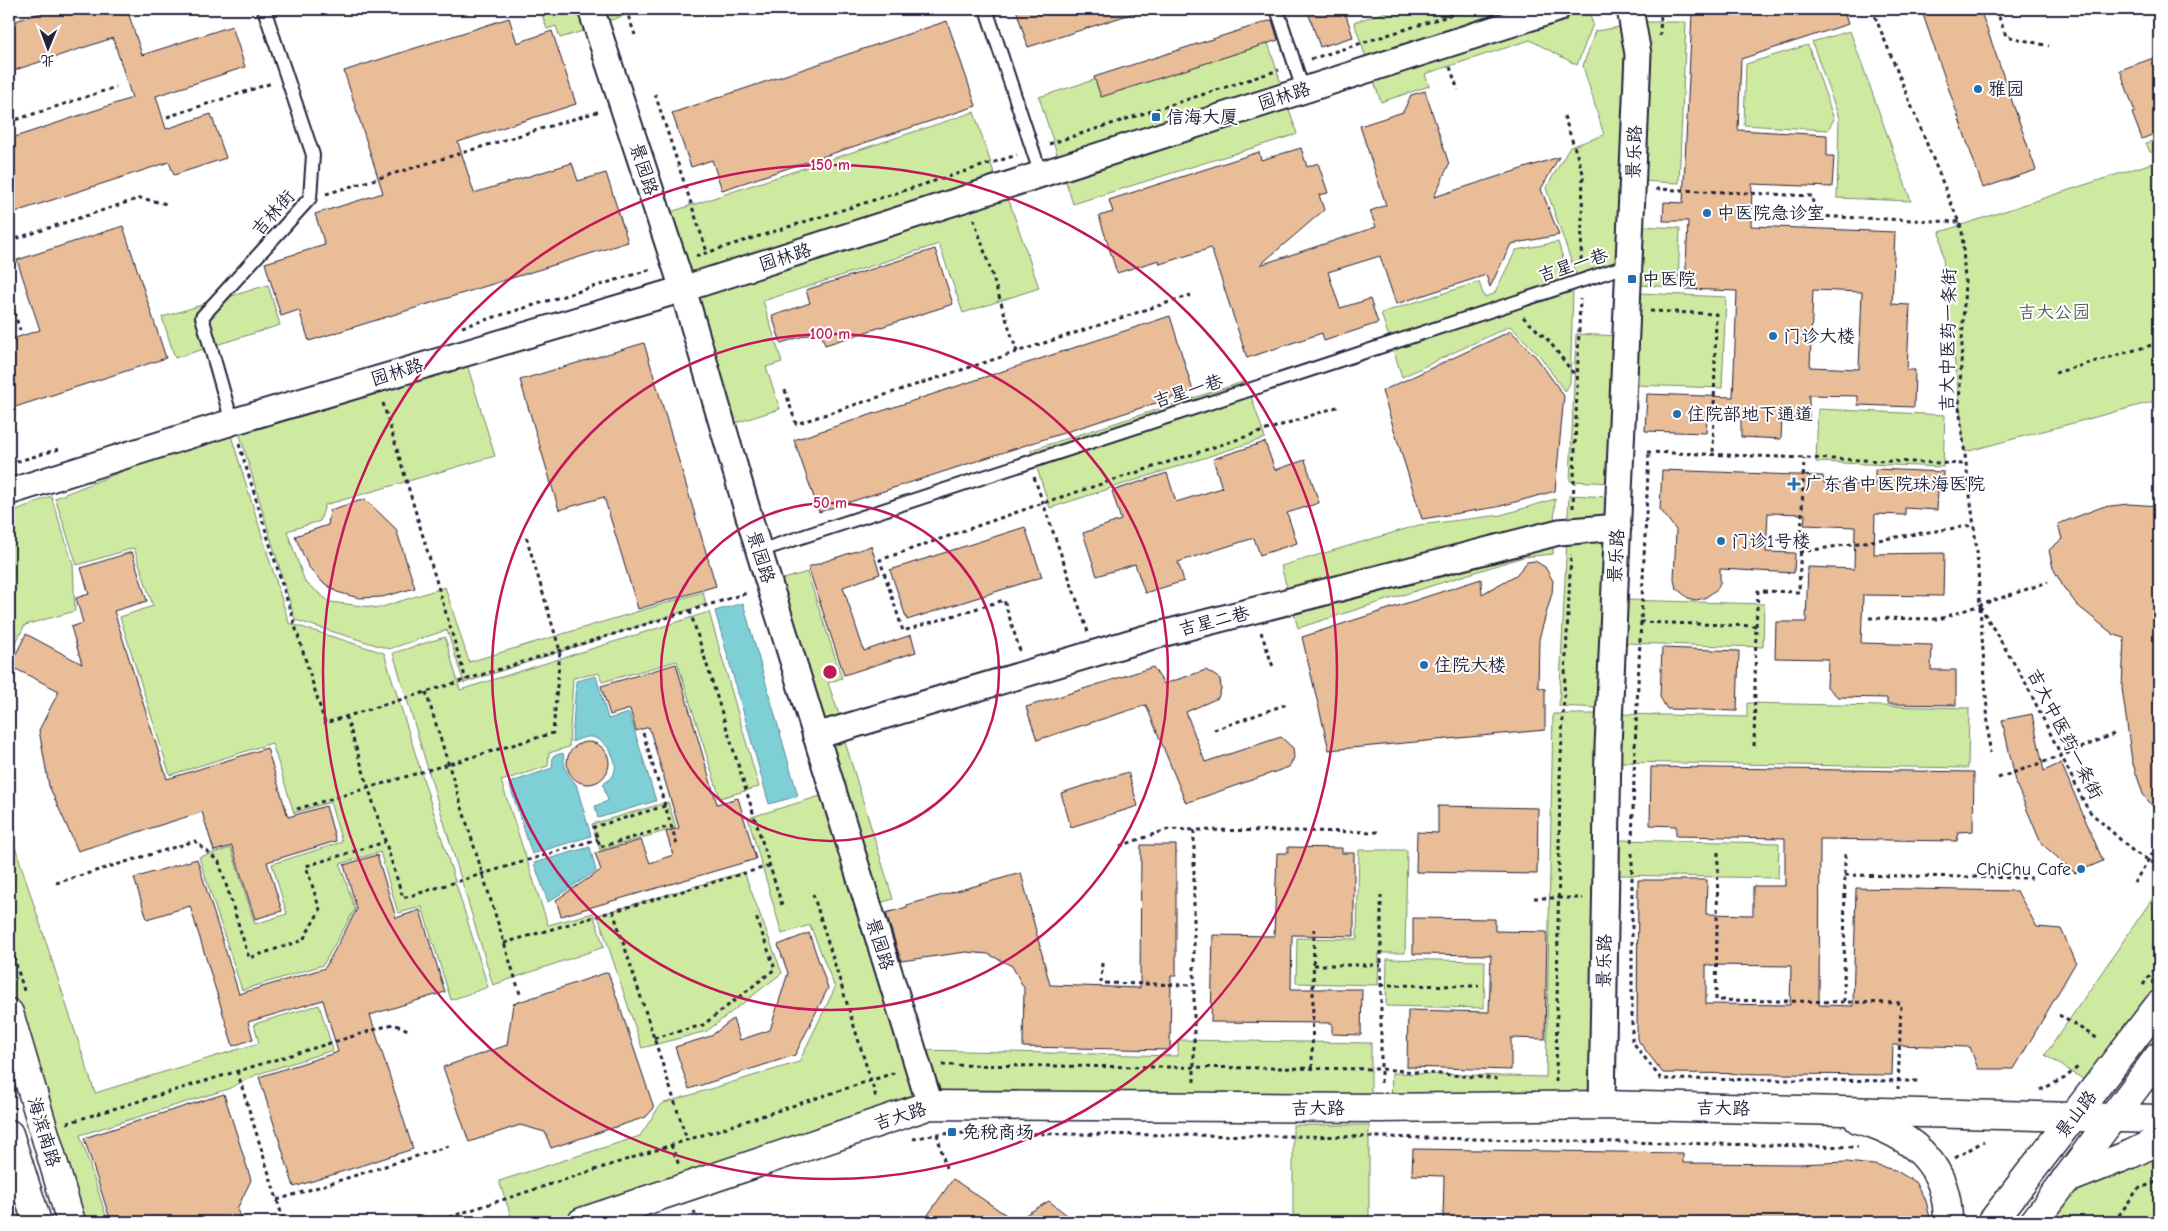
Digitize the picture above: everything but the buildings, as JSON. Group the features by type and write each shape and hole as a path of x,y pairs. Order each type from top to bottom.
{"main road":[{"name":"景山路","path":"1992,1222 2159,1005"},
{"name":"海滨南路","path":"9,1013 71,1222"},
{"name":"景山路","path":"2034,1222 2159,1056"},
{"name":"吉大路","path":"582,1222 930,1105 1381,1108 1602,1105 2159,1120"},
{"path":"1828,1110 1870,1122 1892,1131 1910,1142 1926,1157 1935,1169 1943,1187 1948,1210 1948,1222"},
{"name":"海滨南路","path":"9,1134 37,1222"},
{"path":"2064,1180 2130,1154 2159,1140"}],"street":[{"name":"景园路","path":"591,9 675,262 759,551 930,1105"},
{"name":"园林路","path":"9,492 232,422 716,279 1557,9"},
{"name":"景乐路","path":"1602,1105 1607,796 1638,54 1630,9"},
{"name":"吉星二巷","path":"816,736 1146,638 1559,532 1618,527"}],"lane":[{"name":"吉林街","path":"232,422 202,317 310,198 313,155 264,9"},
{"path":"986,9 1041,175"},
{"path":"1277,9 1303,90"},
{"name":"吉星一巷","path":"759,551 1629,265"}],"path":[{"path":"626,9 635,35"},
{"path":"455,329 1033,150 1470,9"},
{"name":"吉大中医药一条街","path":"1872,9 1962,230 1965,282 1959,408 1974,525 1980,606 2025,682 2088,810 2134,852 2159,866"},
{"path":"1996,9 2006,36 2049,46"},
{"path":"167,117 287,78"},
{"path":"9,122 116,87"},
{"path":"655,94 716,279"},
{"path":"310,198 622,105"},
{"path":"1556,1106 1560,777 1572,532 1583,174 1564,116"},
{"path":"1633,189 1813,196 1812,216 1959,222"},
{"path":"9,241 140,198 166,204"},
{"path":"967,199 1017,352"},
{"path":"786,390 796,424 1191,295"},
{"path":"9,296 20,330"},
{"path":"1509,304 1549,341 1577,378"},
{"path":"1627,311 1716,314 1713,455"},
{"path":"2055,373 2159,343"},
{"path":"376,379 466,680"},
{"path":"1027,673 1004,600 903,631 880,560 1043,503 1340,406"},
{"path":"232,422 325,723 770,586"},
{"path":"9,464 65,447"},
{"path":"1621,451 1966,464"},
{"path":"1649,452 1633,832 1632,1040 1661,1079 1920,1081"},
{"path":"1754,749 1758,591 1798,592 1804,458"},
{"path":"1029,462 1088,633"},
{"path":"1800,552 1974,525"},
{"path":"296,808 553,733 560,650 526,536"},
{"path":"1869,618 1939,619 2048,582"},
{"path":"1980,606 1990,753"},
{"path":"690,611 782,905"},
{"path":"1254,611 1273,667"},
{"path":"1614,620 1756,626"},
{"path":"426,692 520,994"},
{"path":"1214,730 1287,704"},
{"path":"346,716 403,898 598,839"},
{"path":"643,732 677,845"},
{"path":"1998,778 2061,756 2114,734"},
{"path":"665,806 594,827 600,847 671,826"},
{"path":"1120,846 1169,829 1381,832"},
{"path":"1194,830 1194,1107"},
{"path":"56,883 195,841 219,862 249,958 303,940 320,910 306,866 385,842"},
{"path":"2134,883 2159,843"},
{"path":"1718,852 1716,1000 1900,1003 1898,1095"},
{"path":"1844,1002 1845,854"},
{"path":"504,943 770,866"},
{"path":"1845,874 2032,878"},
{"path":"813,894 883,1121"},
{"path":"1381,895 1381,1108"},
{"path":"1534,898 1605,898"},
{"path":"613,912 687,1140"},
{"path":"654,1038 702,1025 775,969 755,914"},
{"path":"1312,1068 1314,929"},
{"path":"1102,963 1101,983 1194,985"},
{"path":"1314,965 1381,965"},
{"path":"1381,985 1478,986"},
{"path":"44,1130 393,1024 410,1031"},
{"path":"237,1071 284,1222"},
{"path":"930,1105 946,1168"},
{"path":"911,1139 937,1134 968,1133 1400,1138 1860,1147"},
{"path":"1935,1169 1985,1140"},
{"path":"278,1200 449,1146"},
{"path":"2114,1222 2138,1189 2159,1181"},
{"path":"686,1212 703,1207"}],"green space":[{"path":"540,9 587,9 593,28 560,38 556,26 547,29"},
{"path":"594,9 644,9 599,24"},
{"path":"1396,9 1588,9 1593,24 1577,65 1530,40 1425,74 1429,86 1381,102 1354,22"},
{"path":"1641,22 1686,22 1679,183 1639,181"},
{"path":"1627,26 1624,260 1576,275 1546,188 1570,147 1604,135 1583,66 1595,31"},
{"path":"1263,27 1297,134 1073,204 1039,97"},
{"path":"1850,31 1911,201 1837,198 1839,118 1812,42"},
{"path":"1808,45 1834,119 1828,130 1744,125 1746,64"},
{"path":"974,112 997,182 692,279 671,212"},
{"path":"2159,139 2159,153 2150,152 2146,143"},
{"name":"吉大公园","path":"2155,162 2159,163 2159,400 1965,452 1940,232"},
{"path":"1007,195 1039,288 963,313 939,244 763,301 782,362 766,367 780,409 729,425 689,291"},
{"path":"1639,226 1680,228 1678,287 1637,285"},
{"path":"1558,242 1573,292 1570,383 1565,392 1540,356 1510,326 1402,377 1381,313 1479,282 1484,297 1494,294 1516,250"},
{"path":"268,285 280,325 175,358 162,317"},
{"path":"1639,293 1726,297 1722,388 1634,385"},
{"path":"1576,334 1620,336 1614,483 1570,481"},
{"path":"466,361 495,456 325,505 320,521 287,531 305,582 330,602 379,608 445,587 469,662 703,592 706,604 464,683 447,630 389,649 295,620 237,425"},
{"path":"1246,381 1265,438 1050,508 1031,450"},
{"path":"1818,409 1945,415 1943,467 1816,462"},
{"path":"229,429 289,623 384,653 488,987 451,1000 422,907 398,913 380,852 340,864 355,909 323,965 242,990 199,857 231,848 255,924 287,914 272,864 342,842 330,802 294,813 272,743 170,775 120,617 153,606 134,548 77,565 55,498"},
{"path":"1569,495 1609,497 1600,708 1559,706"},
{"path":"51,496 73,564 75,611 25,625 9,655 9,513"},
{"path":"1555,499 1553,554 1523,557 1298,628 1281,566 1419,525 1501,515"},
{"path":"807,572 842,678 828,683 842,723 845,742 893,899 873,905 774,582"},
{"path":"1626,600 1764,604 1763,647 1625,643"},
{"path":"709,612 759,787 720,798 677,661 602,682 599,673 573,678 569,747 549,753 548,766 501,781 548,925 593,913 604,947 493,985 393,653 445,637 460,690"},
{"path":"1747,703 1969,708 1968,768 1620,762 1621,714 1747,717"},
{"path":"1553,714 1602,714 1594,1098 1391,1098 1392,1073 1546,1077"},
{"path":"827,794 922,1100 563,1222 513,1222 499,1181 640,1136 661,1104 799,1062 835,988 810,925 782,934 748,818"},
{"path":"668,802 676,828 600,850 592,824"},
{"path":"9,828 95,1093 259,1043 254,1024 319,1005 333,1050 258,1074 228,1089 80,1135 108,1222 76,1222 9,997"},
{"path":"1617,840 1779,843 1778,878 1616,875"},
{"path":"1359,850 1407,850 1405,953 1379,953 1378,985 1296,983 1297,938 1357,939"},
{"path":"744,872 782,973 707,1031 642,1048 598,915"},
{"path":"2159,889 2159,998 2094,1086 2045,1055"},
{"path":"1387,959 1485,961 1484,1008 1386,1006"},
{"path":"1178,1040 1371,1043 1371,1097 935,1097 922,1050 1178,1056"},
{"path":"1293,1125 1369,1125 1369,1222 1293,1222"},
{"path":"2159,1141 2159,1222 2035,1222 2061,1189"},
{"path":"9,1155 31,1222 9,1222"}],"water":[{"path":"743,603 798,796 769,804 715,611"},
{"path":"596,676 608,719 629,713 656,801 598,818 595,806 608,801 603,784 614,774 614,760 607,746 595,738 586,737 572,742 576,681"},
{"path":"563,753 565,768 576,784 591,836 532,854 509,783 552,768 553,756"},
{"path":"590,847 596,871 548,902 534,863"}],"place":[{"name":"雅园","path":"1978,89"},
{"name":"信海大厦","path":"1156,117"},
{"name":"中医院急诊室","path":"1707,213"},
{"name":"中医院","path":"1632,279"},
{"name":"门诊大楼","path":"1773,336"},
{"name":"住院部地下通道","path":"1677,414"},
{"name":"广东省中医院珠海医院","path":"1794,484"},
{"name":"门诊1号楼","path":"1721,541"},
{"name":"住院大楼","path":"1424,665"},
{"name":"ChiChu Cafe","path":"2081,869"},
{"name":"免税商场","path":"952,1132"}]}
